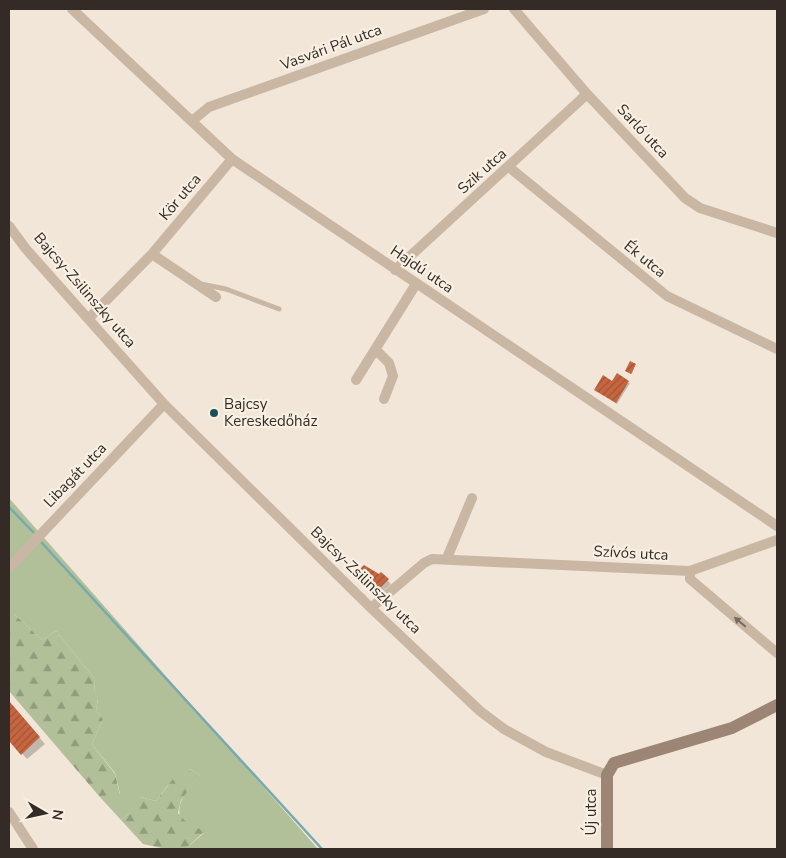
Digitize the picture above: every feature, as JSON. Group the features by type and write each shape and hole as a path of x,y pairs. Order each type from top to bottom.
{"main road":[{"path":"607,775 614,763 625,758 732,728 777,705"},
{"name":"Új utca","path":"607,775 607,849"}],"street":[{"name":"Hajdú utca","path":"72,9 232,159 777,526"},
{"name":"Vasvári Pál utca","path":"192,121 209,107 484,9"},
{"name":"Sarló utca","path":"514,9 587,94 685,198 700,208 777,233"},
{"name":"Szik utca","path":"395,270 510,167 587,94"},
{"name":"Kör utca","path":"89,318 152,254 232,159"},
{"name":"Ék utca","path":"510,167 666,296 777,349"},
{"name":"Bajcsy-Zsilinszky utca","path":"9,226 26,249 164,404 371,608 480,711 504,729 546,752 607,775"},
{"path":"152,254 216,297"},
{"path":"356,380 416,284"},
{"path":"376,350 389,363 393,376 384,399"},
{"name":"Libagát utca","path":"9,568 164,404"},
{"path":"447,558 472,498"},
{"path":"777,540 690,570 690,579 777,654"},
{"name":"Szívós utca","path":"371,608 424,563 432,559 447,558 690,570"},
{"path":"9,812 33,849"}],"lane":[{"path":"196,283 226,289 279,309"}],"green space":[{"path":"9,498 318,849 185,849 204,833 190,839 184,836 181,825 180,809 183,797 200,775 190,769 180,781 168,785 156,801 140,797 129,814 121,820 99,796 120,794 115,773 92,744 103,719 96,711 98,699 95,694 94,678 56,631 42,640 14,614 9,614"},
{"path":"9,614 14,614 42,640 56,631 94,678 95,694 98,698 96,711 103,719 92,744 115,774 120,795 99,796 9,691"},
{"path":"190,769 200,775 181,800 178,813 188,824 185,836 190,839 198,828 204,832 185,849 166,849 143,844 121,820 129,814 133,799 140,797 156,801 173,779 180,780"}],"building":[{"path":"630,361 636,364 631,374 625,371"},
{"path":"617,373 629,381 616,403 594,390 603,375 612,381"},
{"path":"364,565 379,574 381,572 389,579 381,587 369,587 356,573"},
{"path":"9,701 40,737 21,755 9,741"}],"waterway":[{"path":"9,507 33,532"},
{"path":"42,543 322,849"}],"place":[{"name":"Bajcsy Kereskedőház","path":"214,413"}]}
